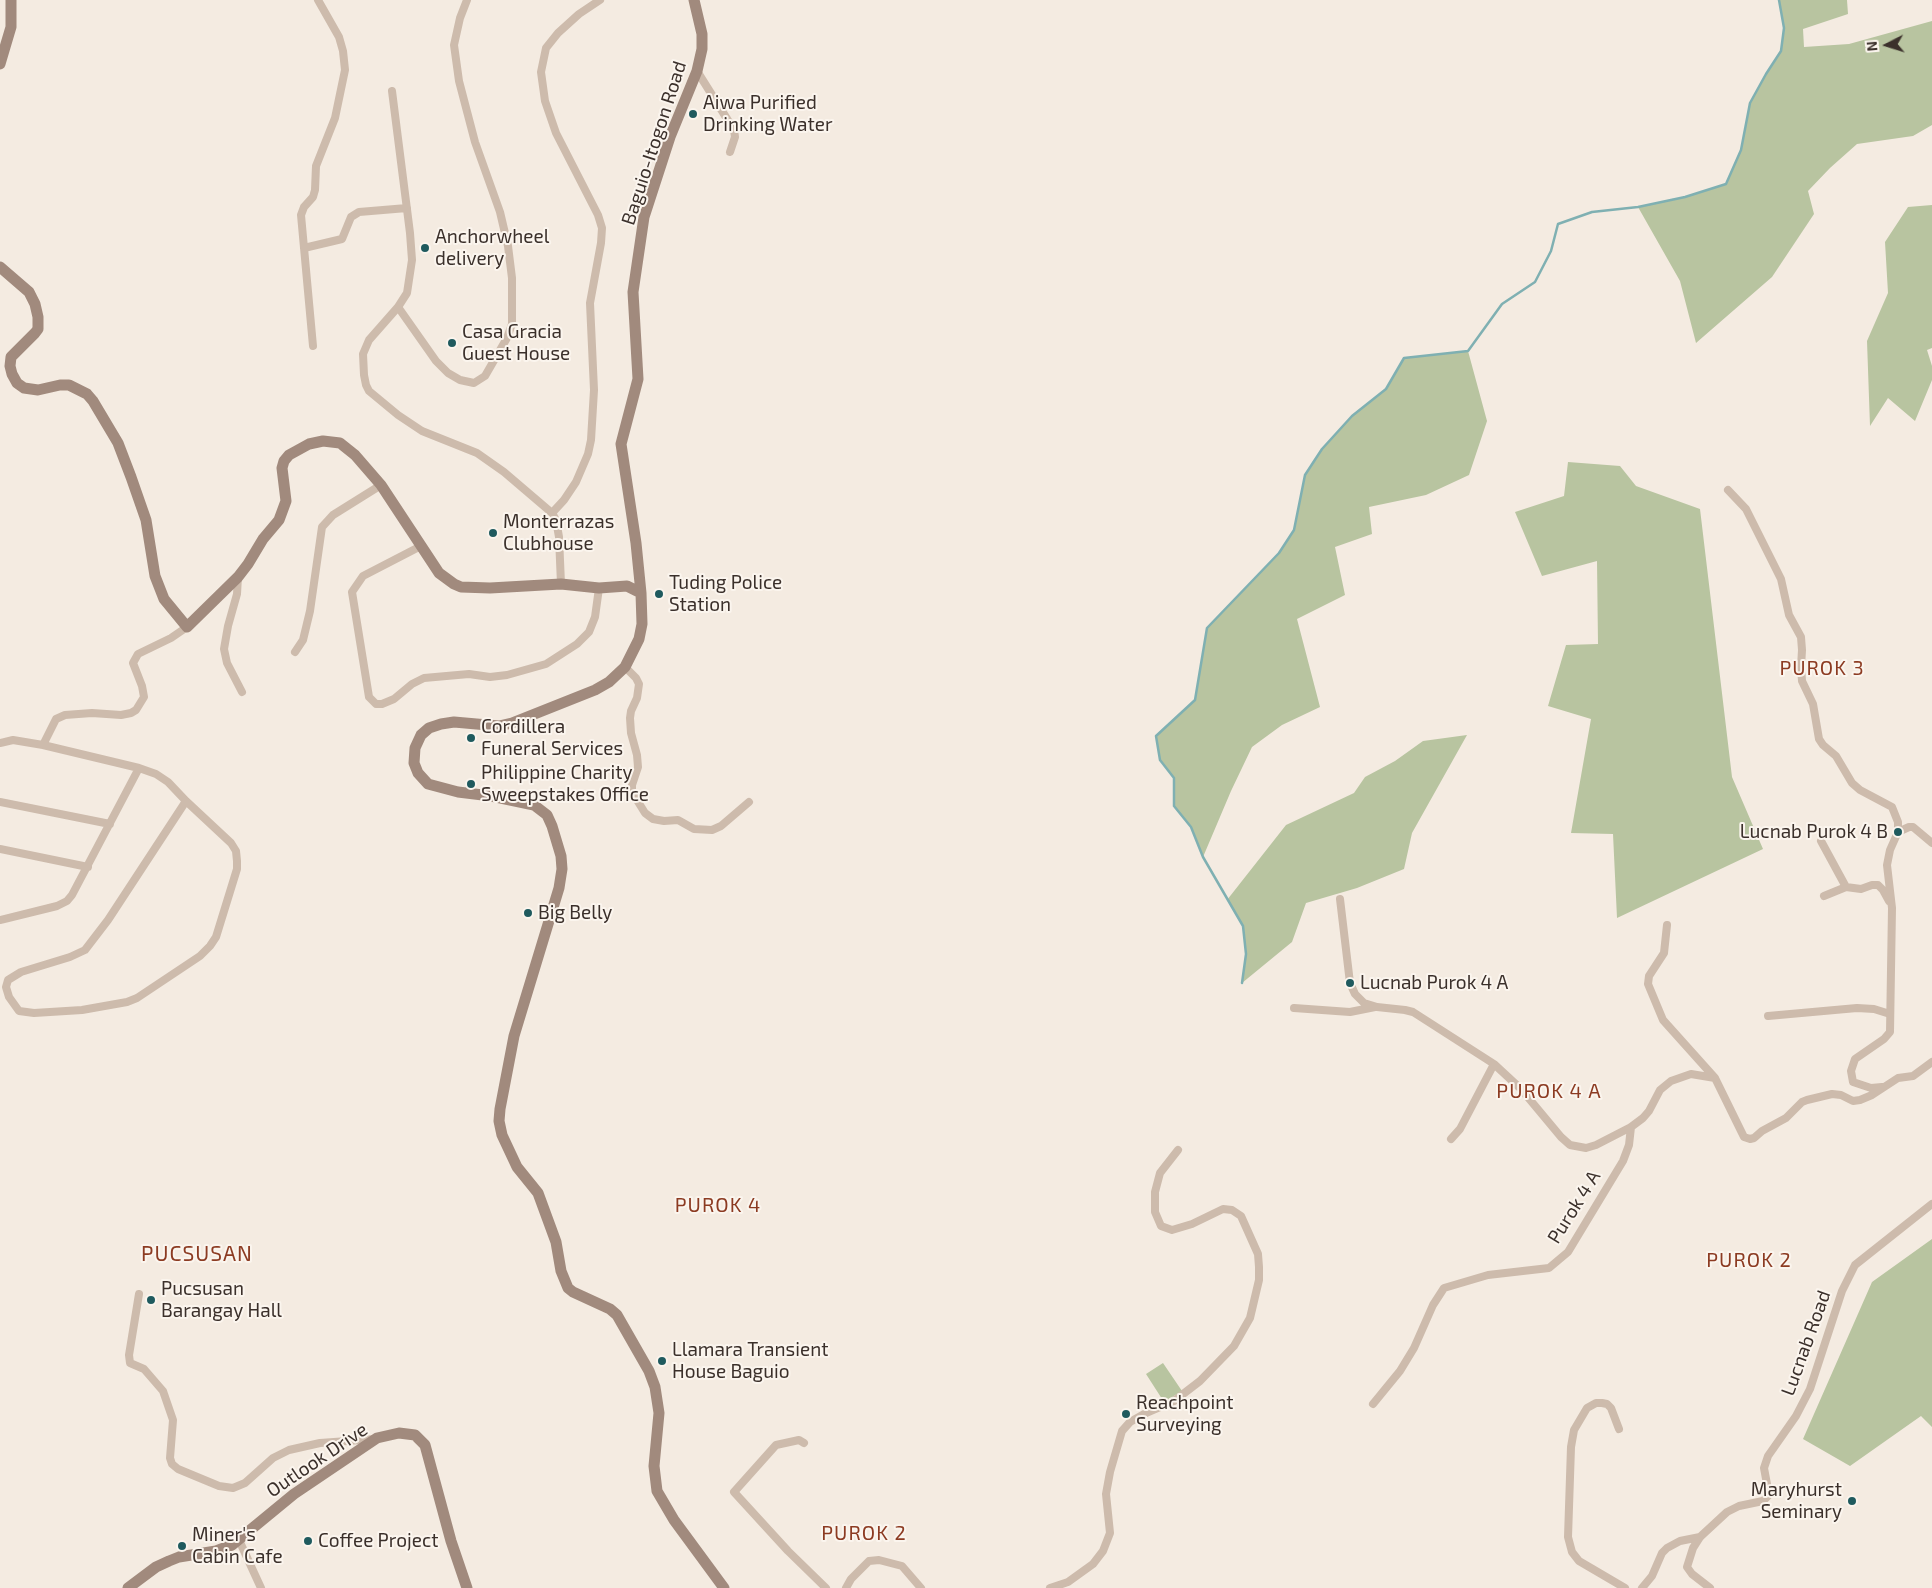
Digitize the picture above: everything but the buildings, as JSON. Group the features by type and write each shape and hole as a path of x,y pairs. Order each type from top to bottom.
{"main road":[{"path":"0,64 11,26 11,0"},
{"name":"Baguio-Itogon Road","path":"697,2 702,34 702,49 697,72 670,137 644,216 633,292 638,379 621,444 640,578 642,624 639,639 625,667 609,682 595,690 512,723 499,726 454,722 429,728 421,735 415,748 414,763 418,773 428,784 458,792 491,796 534,805 547,815 558,841 562,868 559,888 514,1036 500,1109 499,1121 502,1135 517,1167 538,1193 556,1242 561,1272 568,1288 610,1309 617,1316 650,1371 655,1387 659,1413 654,1466 657,1491 674,1520 724,1588"},
{"path":"0,267 29,292 35,304 38,317 38,329 11,357 10,366 12,374 17,383 24,388 38,390 60,385 70,385 87,394 93,401 118,443 129,470 146,520 152,567 164,599 187,627 238,578 284,511 287,495 282,468 284,461 289,455 309,444 322,441 340,443 355,455 381,485 439,573 449,582 461,587 490,588 561,584 599,588 627,586 640,578"},
{"path":"627,586 641,593"},
{"name":"Outlook Drive","path":"128,1588 156,1567 169,1561 179,1557 216,1551 239,1540 294,1494 377,1438 399,1433 415,1435 425,1445 451,1540 467,1588"}],"street":[{"path":"313,346 301,222 302,211 313,197 316,166 335,118 345,70 343,51 338,37 318,0"},
{"path":"398,307 436,361 448,373 460,380 474,383 485,376 508,338 512,324 512,278 508,246 500,212 475,142 459,81 454,45 460,18 467,0"},
{"path":"552,513 564,500 576,482 588,454 591,440 594,390 590,303 602,228 598,215 556,133 545,101 542,72 546,48 558,33 600,0"},
{"path":"697,72 734,130 735,137 730,152"},
{"path":"392,91 412,260 407,293 398,307 370,340 363,354 364,375 370,391 391,410 422,431 477,454 510,477 552,513 556,520 560,537 561,584"},
{"path":"304,248 342,239 351,217 359,212 407,208"},
{"path":"295,652 303,640 309,616 322,527 333,515 381,485"},
{"path":"1728,490 1746,509 1781,579 1790,615 1800,637 1802,681 1813,704 1819,739 1836,756 1852,783 1860,790 1892,807 1898,822 1898,832 1890,850 1887,865 1892,908 1890,1032 1884,1039 1855,1058 1851,1070 1853,1082 1871,1088 1884,1087"},
{"path":"421,546 363,576 352,592 369,697 376,704 382,704 394,699 412,684 424,678 469,674 490,677 546,664 577,644 588,632 595,617 599,588"},
{"path":"238,578 238,594 228,626 224,649 226,663 242,692"},
{"path":"43,745 56,719 64,716 92,713 121,715 136,710 144,697 133,663 138,654 171,638 187,627"},
{"path":"625,667 636,678 638,684 637,698 630,718 638,767 632,785 632,792 645,812 653,819 678,820 694,829 712,830 721,826 749,802"},
{"path":"0,743 13,740 43,745 139,768 156,774 168,782 186,802 231,843 236,851 237,869 216,937 200,956 137,998 82,1010 25,1013 19,1011 9,996 6,988 8,980 21,972 70,957 85,950 108,920 186,802"},
{"path":"0,920 57,906 67,901 88,867 139,768"},
{"path":"0,802 110,824"},
{"path":"1898,832 1909,827 1913,828 1932,843"},
{"path":"1821,841 1846,887"},
{"path":"0,849 88,867"},
{"path":"1824,896 1846,887 1862,889 1878,885 1883,890 1892,908"},
{"path":"1340,899 1350,983 1355,994 1364,1003 1377,1007 1413,1012 1494,1064 1521,1089 1570,1145 1586,1148 1596,1145 1631,1127 1650,1111 1660,1090 1671,1080 1691,1074 1715,1078"},
{"path":"1667,925 1664,953 1649,976 1648,984 1663,1020 1715,1078 1744,1137 1754,1138 1762,1131 1786,1118 1802,1102 1807,1100 1832,1094 1852,1101 1860,1100 1898,1078 1913,1076 1932,1062"},
{"path":"0,977 8,980"},
{"path":"1294,1008 1350,1012 1377,1007"},
{"path":"1768,1016 1857,1008 1874,1009 1890,1014"},
{"path":"1451,1139 1460,1129 1494,1064"},
{"name":"Purok 4 A","path":"1373,1404 1400,1370 1414,1348 1433,1305 1444,1288 1488,1275 1549,1268 1568,1252 1623,1160 1629,1146 1631,1127"},
{"path":"1050,1588 1068,1582 1092,1564 1104,1551 1110,1534 1106,1500 1110,1472 1122,1431 1130,1422 1174,1400 1200,1381 1234,1346 1250,1318 1259,1280 1258,1254 1241,1216 1232,1210 1223,1209 1192,1224 1172,1230 1161,1226 1155,1212 1155,1192 1160,1173 1178,1150"},
{"name":"Lucnab Road","path":"1710,1588 1692,1574 1687,1567 1690,1557 1700,1537 1728,1512 1739,1506 1763,1501 1769,1495 1764,1468 1768,1456 1796,1416 1810,1389 1842,1291 1856,1265 1932,1204"},
{"path":"139,1294 129,1354 130,1363 144,1369 163,1391 173,1420 170,1458 172,1464 178,1469 219,1486 233,1488 245,1482 273,1458 289,1450 320,1443 377,1438"},
{"path":"1620,1429 1611,1408 1607,1404 1596,1403 1587,1408 1574,1430 1570,1446 1568,1537 1572,1552 1579,1561 1625,1588"},
{"path":"804,1443 799,1440 776,1445 734,1492 788,1551 826,1588"},
{"path":"1642,1588 1652,1576 1662,1553 1667,1548 1680,1541 1700,1537"},
{"path":"239,1540 261,1588"},
{"path":"846,1588 864,1564 869,1561 879,1560 902,1566 921,1588"}],"green space":[{"path":"1779,0 1847,0 1848,14 1803,29 1804,47 1849,44 1932,21 1932,125 1913,136 1857,144 1830,168 1808,191 1814,214 1772,277 1696,343 1680,281 1638,207 1685,197 1726,184 1741,150 1750,103 1781,51 1784,28"},
{"path":"1932,205 1932,348 1927,350 1932,366 1932,380 1915,421 1888,398 1870,426 1867,341 1888,293 1885,242 1908,207"},
{"path":"1468,351 1487,421 1469,475 1426,495 1369,507 1372,534 1335,547 1345,595 1297,619 1320,707 1282,725 1252,747 1203,857 1191,827 1174,806 1174,778 1160,760 1156,736 1195,700 1207,628 1279,553 1294,530 1305,475 1322,449 1352,416 1386,389 1404,358"},
{"path":"1568,462 1620,466 1636,486 1700,509 1732,777 1763,849 1617,918 1613,834 1571,833 1591,719 1548,706 1566,645 1598,644 1597,561 1542,576 1515,512 1564,496"},
{"path":"1467,735 1412,833 1404,869 1357,888 1306,903 1292,942 1242,983 1246,954 1243,926 1227,900 1286,825 1354,793 1365,777 1395,761 1423,741"},
{"path":"1932,1239 1932,1427 1921,1416 1850,1466 1803,1439 1872,1282"},
{"path":"1163,1363 1182,1391 1164,1402 1146,1374"}],"waterway":[{"path":"1242,983 1246,954 1243,926 1203,857 1191,827 1174,806 1174,778 1160,760 1156,736 1195,700 1207,628 1279,553 1294,530 1305,475 1322,449 1352,416 1386,389 1404,358 1468,351 1502,304 1535,282 1551,251 1558,224 1592,212 1638,207 1685,197 1726,184 1741,150 1750,103 1781,51 1784,28 1779,0"}],"place":[{"name":"Aiwa Purified Drinking Water","path":"693,114"},
{"name":"Anchorwheel delivery","path":"425,248"},
{"name":"Casa Gracia Guest House","path":"452,343"},
{"name":"Monterrazas Clubhouse","path":"493,533"},
{"name":"Tuding Police Station","path":"659,594"},
{"name":"Cordillera Funeral Services","path":"471,738"},
{"name":"Philippine Charity Sweepstakes Office","path":"471,784"},
{"name":"Lucnab Purok 4 B","path":"1898,832"},
{"name":"Big Belly","path":"528,913"},
{"name":"Lucnab Purok 4 A","path":"1350,983"},
{"name":"Pucsusan Barangay Hall","path":"151,1300"},
{"name":"Llamara Transient House Baguio","path":"662,1361"},
{"name":"Reachpoint Surveying","path":"1126,1414"},
{"name":"Maryhurst Seminary","path":"1852,1501"},
{"name":"Coffee Project","path":"308,1541"},
{"name":"Miner's Cabin Cafe","path":"182,1546"}],"district":[{"name":"PUROK 3","path":"1822,668"},
{"name":"PUROK 4 A","path":"1549,1091"},
{"name":"PUROK 4","path":"718,1205"},
{"name":"PUCSUSAN","path":"197,1254"},
{"name":"PUROK 2","path":"1749,1260"},
{"name":"PUROK 2","path":"864,1533"}]}
